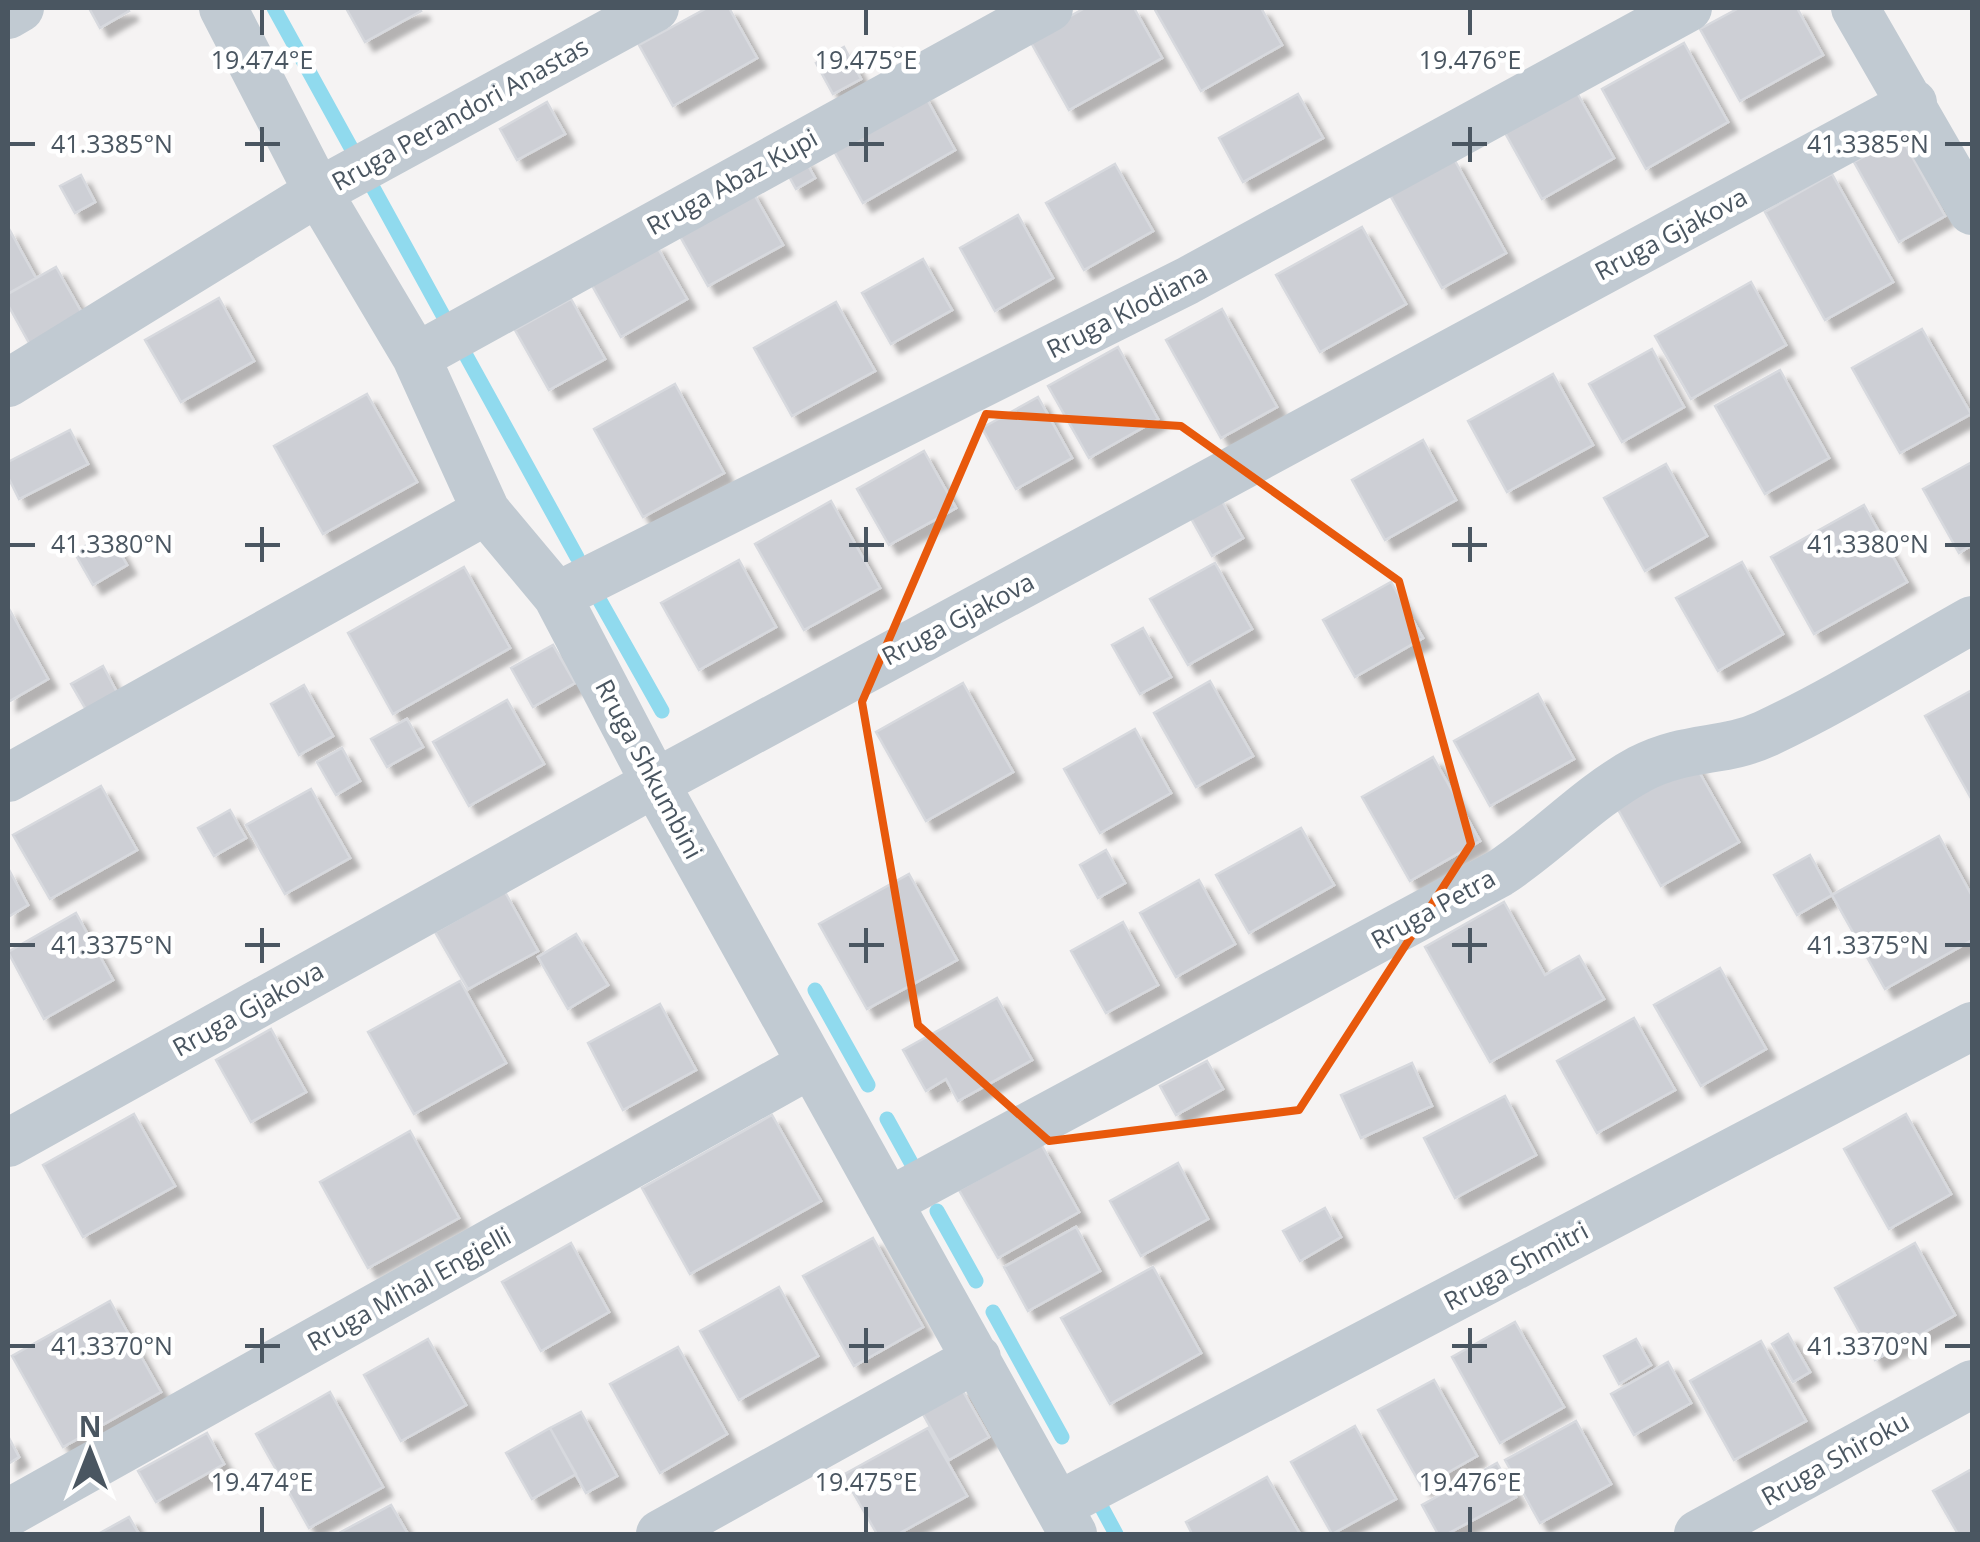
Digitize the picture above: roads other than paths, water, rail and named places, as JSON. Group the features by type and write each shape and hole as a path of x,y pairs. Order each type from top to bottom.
{"street":[{"path":"8,14 20,8"},
{"name":"Rruga Shkumbini","path":"223,8 318,192 416,357 486,511 557,596 655,783 1066,1520"},
{"name":"Rruga Perandori Anastas","path":"8,383 318,192 655,8"},
{"name":"Rruga Abaz Kupi","path":"416,357 1049,8"},
{"name":"Rruga Klodiana","path":"557,596 1187,281 1688,8"},
{"path":"1855,8 1972,211"},
{"name":"Rruga Gjakova","path":"8,1143 655,783 1913,103"},
{"path":"8,778 486,511"},
{"name":"Rruga Petra","path":"888,1202 1500,873 1540,847 1600,793 1640,769 1674,753 1762,735 1972,620"},
{"name":"Rruga Shmitri","path":"1066,1520 1972,1026"},
{"name":"Rruga Mihal Engjelli","path":"8,1513 810,1064"},
{"path":"660,1534 977,1358"},
{"name":"Rruga Shiroku","path":"1698,1534 1972,1384"}],"waterway":[{"path":"274,8 355,155"},
{"path":"366,175 450,328"},
{"path":"463,350 577,557"},
{"path":"600,601 662,711"},
{"path":"815,990 868,1085"},
{"path":"887,1119 914,1168"},
{"path":"937,1211 976,1281"},
{"path":"993,1312 1062,1437"},
{"path":"1102,1508 1116,1534"}]}
